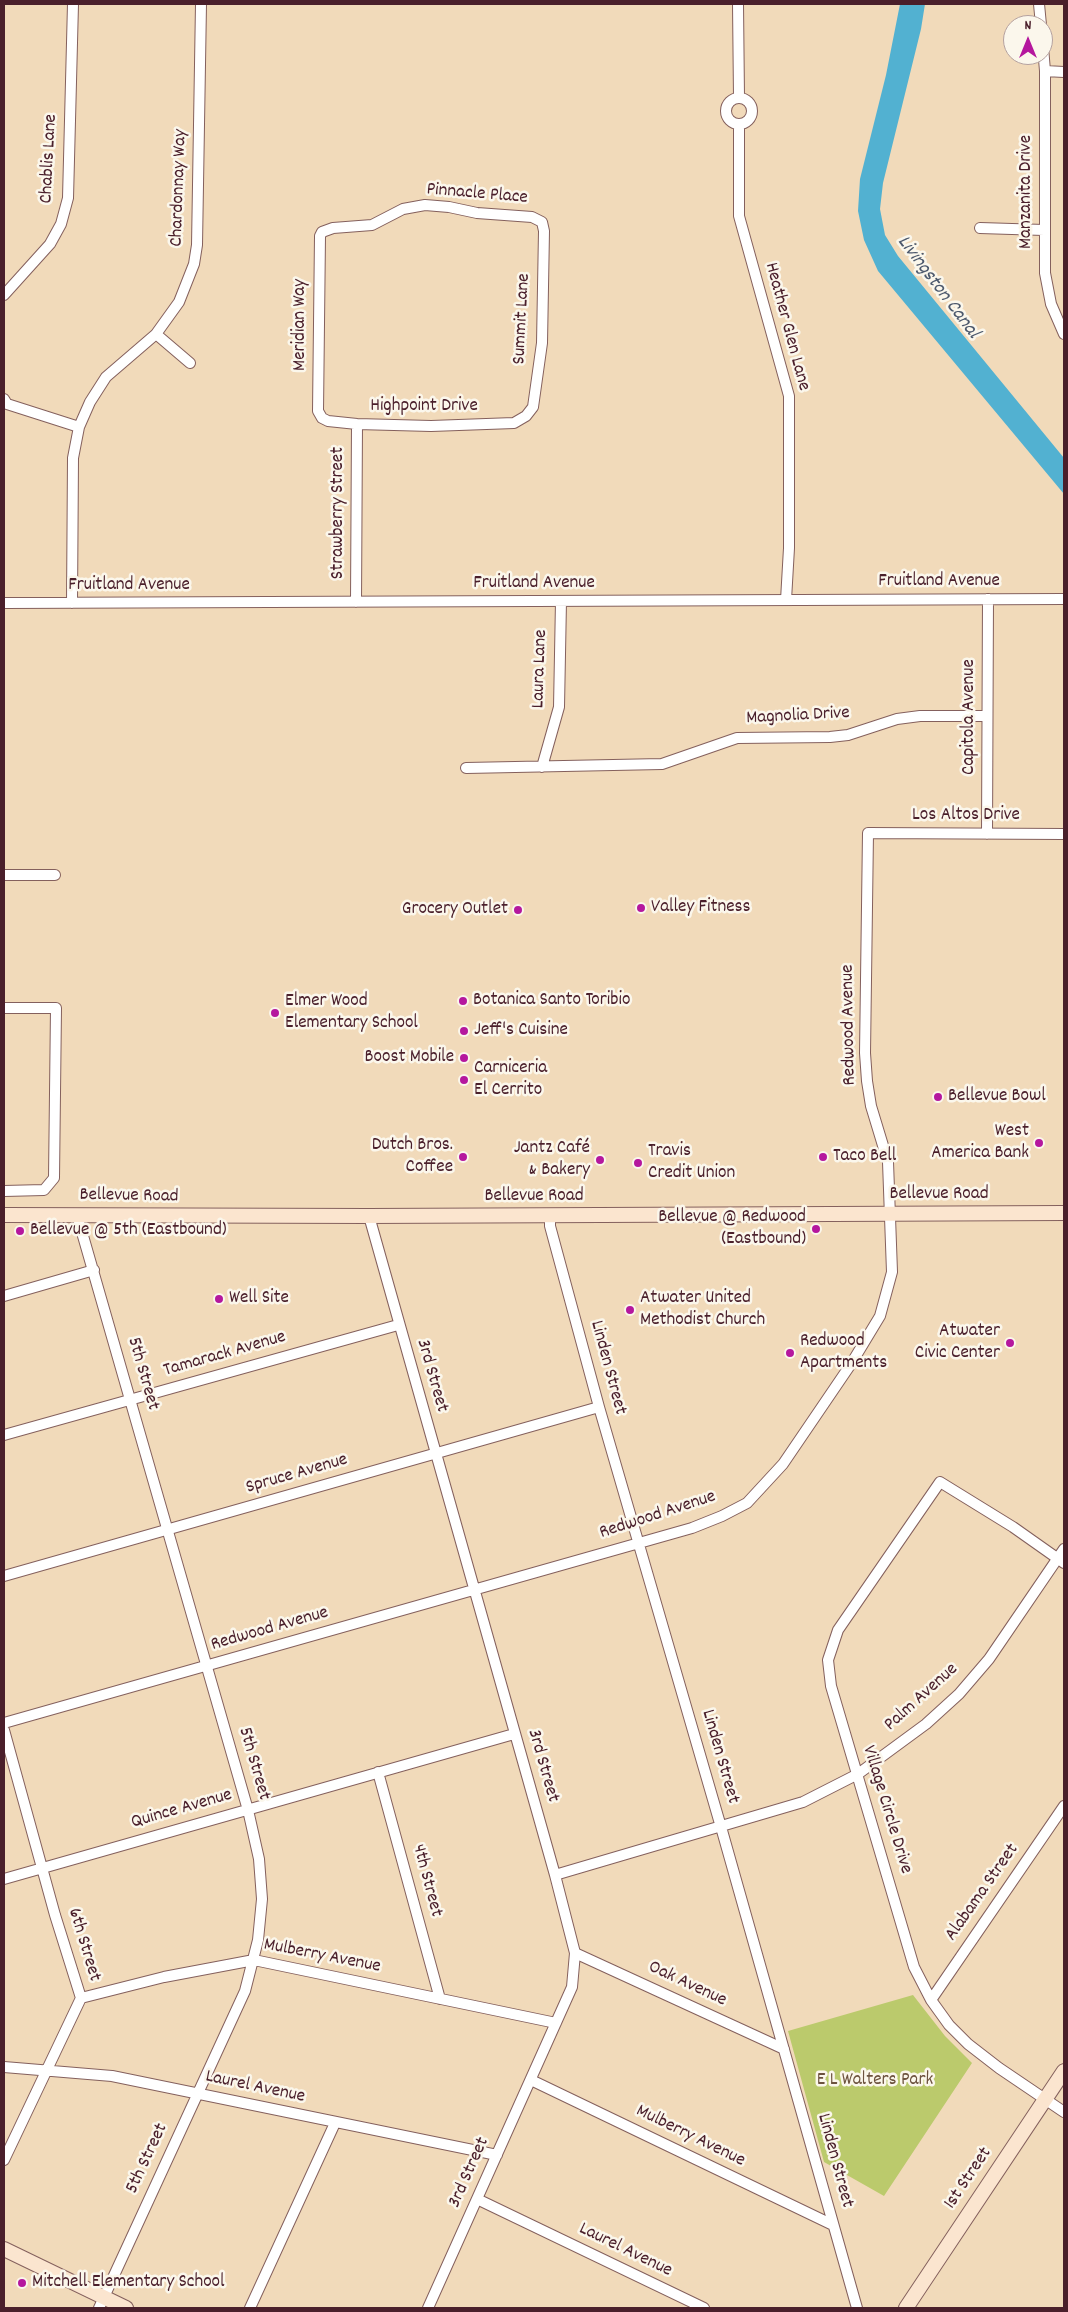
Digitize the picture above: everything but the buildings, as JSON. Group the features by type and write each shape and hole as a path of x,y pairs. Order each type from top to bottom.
{"main road":[{"name":"Bellevue Road","path":"4,1215 368,1216 1064,1213"},
{"name":"1st Street","path":"906,2308 1064,2071"},
{"path":"4,2250 101,2303 126,2308"}],"street":[{"name":"Chablis Lane","path":"4,295 50,244 61,224 68,198 73,4"},
{"name":"Chardonnay Way","path":"72,603 74,458 79,427 90,402 106,377 156,334 179,302 194,264 197,245 202,4"},
{"path":"738,4 739,97"},
{"name":"Manzanita Drive","path":"1044,65 1045,273 1051,304 1064,334"},
{"path":"1045,71 1064,72"},
{"path":"739,97 749,101 753,108 752,116 748,122 739,125 729,120 726,110 730,100 739,97"},
{"name":"Heather Glen Lane","path":"739,125 739,216 789,396 789,548 786,600"},
{"name":"Pinnacle Place","path":"322,232 333,228 372,225 403,209 425,205 449,207 477,213 532,217 542,222"},
{"name":"Summit Lane","path":"526,416 533,407 542,343 544,231 542,222"},
{"path":"980,228 1044,230"},
{"name":"Meridian Way","path":"322,232 320,236 318,342 318,411 322,418"},
{"path":"156,334 190,363"},
{"path":"5,404 79,427"},
{"name":"Highpoint Drive","path":"322,418 328,421 357,424 431,426 514,423 526,416"},
{"name":"Strawberry Street","path":"356,602 357,424"},
{"name":"Capitola Avenue","path":"987,834 988,599"},
{"name":"Fruitland Avenue","path":"4,603 1064,599"},
{"name":"Laura Lane","path":"542,767 559,707 561,601"},
{"name":"Magnolia Drive","path":"466,768 662,764 737,738 830,737 848,735 897,719 920,716 987,716"},
{"name":"Los Altos Drive","path":"868,834 1064,834"},
{"name":"Redwood Avenue","path":"4,1723 692,1528 722,1516 746,1503 783,1464 851,1364 880,1316 892,1272 888,1162 871,1106 865,1053 868,834"},
{"path":"4,875 55,875"},
{"path":"4,1008 56,1008 54,1178 44,1190 4,1191"},
{"name":"5th Street","path":"77,1215 248,1810 259,1859 262,1899 254,1960 241,1998 101,2303"},
{"name":"Linden Street","path":"550,1215 550,1226 599,1407 721,1827 857,2308"},
{"name":"3rd Street","path":"368,1216 555,1875 575,1953 572,1987 428,2308"},
{"path":"4,1296 94,1270"},
{"name":"Tamarack Avenue","path":"4,1436 398,1325"},
{"name":"Spruce Avenue","path":"4,1576 599,1407"},
{"name":"Village Circle Drive","path":"1061,1561 940,1482 838,1630 828,1660 830,1686 858,1774 914,1967 931,2000 949,2025 968,2044 999,2068 1064,2112"},
{"name":"Palm Avenue","path":"555,1875 803,1802 858,1774 926,1724 959,1694 989,1659 1061,1561 1064,1549"},
{"name":"6th Street","path":"4,1730 42,1868 81,1998 4,2160"},
{"name":"Quince Avenue","path":"4,1879 514,1734"},
{"name":"4th Street","path":"378,1772 440,1999"},
{"name":"Alabama Street","path":"931,2000 1064,1806"},
{"name":"Oak Avenue","path":"575,1953 784,2049"},
{"name":"Mulberry Avenue","path":"81,1998 164,1977 254,1960 556,2023"},
{"name":"Laurel Avenue","path":"4,2067 112,2076 497,2155"},
{"name":"Mulberry Avenue","path":"531,2080 833,2225"},
{"path":"250,2308 335,2123"},
{"name":"Laurel Avenue","path":"477,2199 704,2308"}],"green space":[{"name":"E L Walters Park","path":"913,1995 945,2036 972,2063 884,2196 824,2162 788,2031"}],"water":[{"path":"900,4 925,4 921,29 883,183 880,209 885,235 898,256 1064,458 1064,494 878,271 864,240 858,211 860,179 886,75"}],"place":[{"name":"Valley Fitness","path":"641,908"},
{"name":"Grocery Outlet","path":"518,910"},
{"name":"Botanica Santo Toribio","path":"463,1001"},
{"name":"Elmer Wood Elementary School","path":"275,1013"},
{"name":"Jeff's Cuisine","path":"464,1031"},
{"name":"Boost Mobile","path":"464,1058"},
{"name":"Carniceria El Cerrito","path":"464,1080"},
{"name":"Bellevue Bowl","path":"938,1097"},
{"name":"West America Bank","path":"1039,1143"},
{"name":"Dutch Bros. Coffee","path":"463,1157"},
{"name":"Taco Bell","path":"823,1157"},
{"name":"Jantz Café & Bakery","path":"600,1160"},
{"name":"Travis Credit Union","path":"638,1163"},
{"name":"Bellevue @ Redwood (Eastbound)","path":"816,1229"},
{"name":"Bellevue @ 5th (Eastbound)","path":"20,1231"},
{"name":"Well Site","path":"219,1299"},
{"name":"Atwater United Methodist Church","path":"630,1310"},
{"name":"Atwater Civic Center","path":"1010,1343"},
{"name":"Redwood Apartments","path":"790,1353"},
{"name":"Mitchell Elementary School","path":"22,2283"}],"water label":[{"name":"Livingston Canal","path":"937,288"}]}
